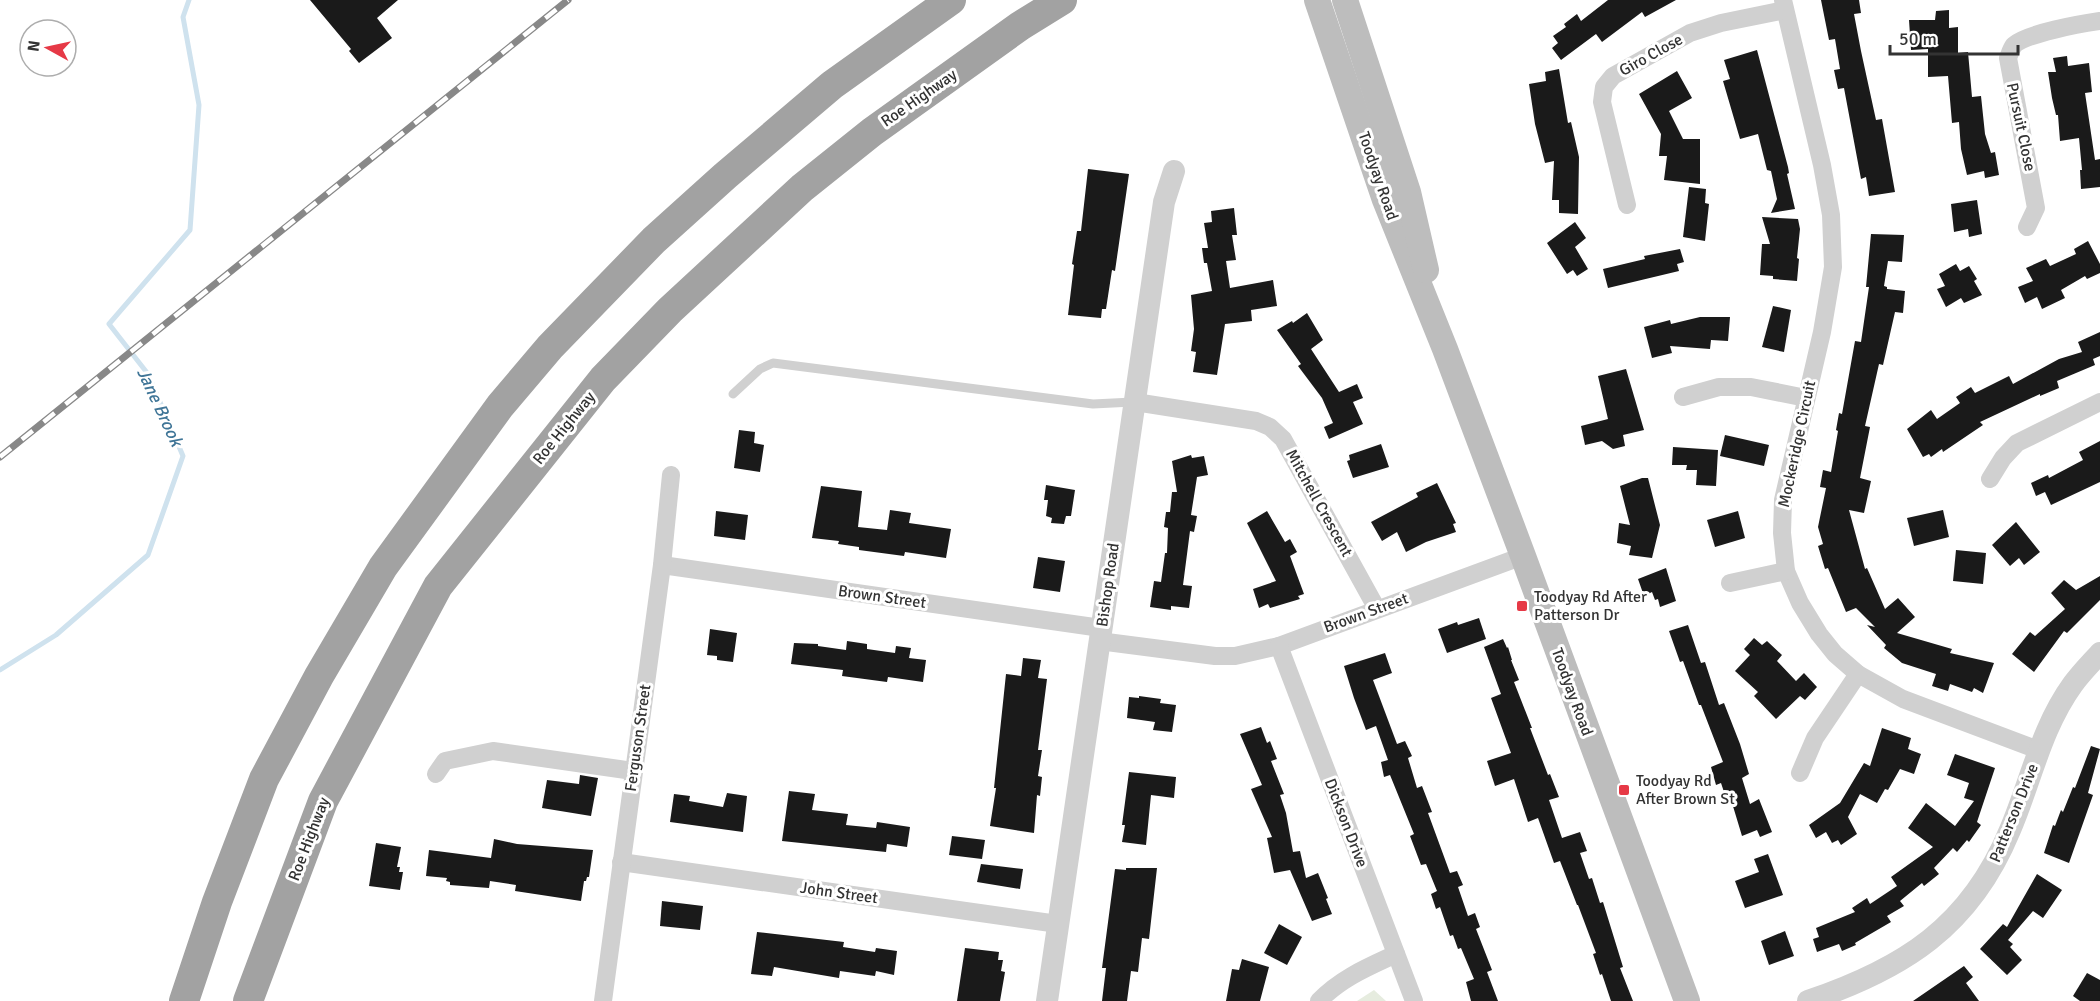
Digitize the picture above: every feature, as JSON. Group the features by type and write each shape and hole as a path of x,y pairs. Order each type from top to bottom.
{"highway":[{"path":"184,1001 217,902 264,779 280,748 383,567 500,406 550,347 654,240 725,176 832,85 951,0"},
{"name":"Roe Highway","path":"248,1001 323,801 438,586 603,379 670,310 802,188 872,132 1062,0"}],"main road":[{"name":"Toodyay Road","path":"1317,0 1385,200 1445,349 1523,556 1686,1001"},
{"name":"Toodyay Road","path":"1345,0 1408,192 1445,349"}],"street":[{"name":"Giro Close","path":"1627,205 1602,102 1604,87 1613,76 1690,33 1784,5"},
{"name":"Mockeridge Circuit","path":"1784,5 1822,165 1833,240 1830,292 1783,500 1782,533 1786,571 1800,603 1819,634 1835,654 1858,674 1903,699 2038,750"},
{"name":"Pursuit Close","path":"2027,227 2036,208 2008,58 2012,48 2020,41 2032,36 2100,21"},
{"name":"Bishop Road","path":"1047,1001 1164,202 1174,171"},
{"path":"1683,397 1719,387 1751,387 1806,398"},
{"name":"Mitchell Crescent","path":"1135,402 1239,417 1270,427 1283,439 1377,609"},
{"path":"1990,479 2003,458 2017,443 2100,402"},
{"name":"Ferguson Street","path":"603,1001 662,565 671,475"},
{"name":"Brown Street","path":"662,565 1100,634 1215,656 1235,656 1279,646 1523,556"},
{"path":"1730,583 1786,571"},
{"name":"Dickson Drive","path":"1279,646 1414,1001"},
{"name":"Patterson Drive","path":"1808,1001 1878,974 1909,956 1943,930 1972,897 1993,866 2010,830 2038,750 2051,721 2073,684 2100,653"},
{"path":"1800,773 1815,738 1858,674"},
{"path":"436,774 445,761 493,750 633,771"},
{"name":"John Street","path":"621,862 1058,924"},
{"path":"1319,1001 1332,987 1355,973 1396,954"}],"lane":[{"path":"733,394 760,369 773,363 1093,404 1135,402"}],"shaded area":[{"path":"1374,990 1386,1001 1357,1001"}],"building":[{"path":"310,0 398,0 377,18 392,38 359,63 349,51 351,49"},
{"path":"1608,0 1676,0 1645,17 1642,12 1602,42 1596,34 1561,60 1552,48 1558,43 1553,36 1566,27 1564,24 1577,14 1581,21"},
{"path":"1821,0 1859,0 1861,13 1854,14 1876,120 1882,119 1895,192 1869,196 1866,177 1861,179 1844,88 1838,89 1834,70 1840,69 1835,39 1829,40"},
{"path":"1949,10 1949,28 1958,27 1958,53 1968,52 1972,97 1981,96 1985,134 1991,153 1995,152 1999,175 1985,178 1984,171 1967,175 1961,149 1959,122 1952,123 1948,76 1928,77 1928,49 1911,50 1909,20 1935,20 1936,11"},
{"path":"1757,50 1788,167 1789,173 1787,174 1795,209 1771,213 1777,199 1771,171 1767,170 1758,134 1740,139 1723,81 1730,79 1724,60"},
{"path":"2067,56 2068,66 2089,63 2092,92 2085,93 2095,160 2100,159 2100,187 2081,189 2079,138 2060,141 2058,115 2056,115 2052,98 2048,72 2056,72 2053,58"},
{"path":"1559,69 1568,123 1571,122 1579,157 1578,214 1559,213 1559,200 1552,200 1554,161 1545,163 1535,124 1529,84 1546,81 1545,72"},
{"path":"1677,71 1692,98 1669,111 1683,139 1700,139 1700,184 1664,180 1667,156 1659,156 1661,134 1639,94"},
{"path":"1088,169 1129,174 1115,271 1112,270 1106,309 1102,309 1101,318 1068,315 1074,265 1072,264 1077,231 1081,231"},
{"path":"1689,187 1706,189 1705,203 1709,204 1705,241 1683,237"},
{"path":"1977,200 1982,234 1969,237 1968,229 1954,232 1951,204"},
{"path":"1234,208 1237,235 1232,235 1236,260 1226,261 1230,288 1273,280 1277,306 1251,310 1252,321 1225,324 1217,375 1193,372 1196,352 1191,351 1194,329 1191,295 1212,291 1202,248 1208,248 1204,223 1212,222 1211,211"},
{"path":"1762,217 1798,219 1800,229 1797,281 1773,279 1773,276 1760,275 1762,244 1770,244"},
{"path":"1575,222 1586,238 1575,247 1588,269 1577,276 1573,270 1567,274 1547,243"},
{"path":"1871,234 1904,235 1902,262 1888,261 1884,286 1887,289 1905,291 1903,313 1895,312 1883,365 1879,364 1865,426 1870,427 1860,478 1871,481 1864,513 1849,510 1865,569 1867,568 1885,609 1898,598 1915,617 1897,633 1952,649 1950,653 1994,663 1983,693 1974,688 1972,692 1950,684 1948,691 1932,686 1936,674 1902,663 1884,648 1886,645 1867,625 1875,627 1856,608 1846,612 1828,568 1825,569 1818,546 1823,544 1818,527 1826,488 1820,487 1823,470 1831,472 1839,413 1842,414 1855,341 1861,342 1869,287 1866,287"},
{"path":"2088,241 2100,264 2100,273 2087,279 2085,276 2061,290 2065,298 2042,309 2037,297 2025,303 2018,287 2033,281 2026,268 2046,259 2050,266 2076,254 2074,249"},
{"path":"1680,249 1684,262 1677,264 1679,271 1608,288 1603,269 1645,259 1644,256"},
{"path":"1956,264 1960,271 1969,266 1977,279 1974,281 1982,295 1964,303 1961,298 1946,307 1937,289 1945,286 1939,274"},
{"path":"1773,306 1791,310 1784,352 1762,347"},
{"path":"1307,313 1323,340 1311,349 1339,392 1357,384 1363,398 1353,402 1363,424 1329,439 1324,427 1333,423 1322,398 1298,366 1301,364 1277,330"},
{"path":"1700,317 1730,317 1728,341 1711,340 1710,349 1670,346 1672,353 1652,358 1644,327 1670,320 1671,324"},
{"path":"2100,332 2100,356 2093,359 2095,365 2057,381 2059,388 2040,396 2040,394 1980,422 1983,425 1943,452 1942,449 1931,457 1929,454 1923,457 1907,429 1931,410 1937,419 1960,403 1956,397 1971,387 1975,393 2009,376 2013,384 2059,359 2082,352 2078,342"},
{"path":"1626,369 1644,430 1623,435 1625,446 1613,449 1602,441 1585,445 1581,426 1608,419 1598,376"},
{"path":"739,430 755,432 754,443 764,445 760,472 734,468"},
{"path":"1725,435 1769,445 1764,466 1720,456"},
{"path":"2100,441 2100,482 2051,505 2045,492 2036,496 2031,483 2048,475 2049,478 2083,460 2079,452"},
{"path":"1381,444 1389,467 1353,478 1347,461 1350,460 1349,455"},
{"path":"1673,447 1718,450 1716,486 1696,485 1697,470 1686,470 1687,465 1672,465"},
{"path":"1191,455 1192,458 1204,456 1208,475 1197,477 1191,515 1197,516 1194,532 1190,531 1183,585 1192,586 1189,608 1171,606 1171,610 1150,607 1154,581 1161,582 1165,553 1167,553 1168,528 1164,527 1166,512 1170,512 1172,492 1177,492 1172,461"},
{"path":"1648,478 1660,525 1652,558 1629,555 1631,546 1617,543 1619,523 1630,525 1620,486"},
{"path":"1437,483 1456,523 1453,524 1456,532 1426,542 1406,552 1397,532 1382,541 1371,522 1418,497 1416,493"},
{"path":"1046,485 1075,490 1071,516 1066,516 1064,524 1051,523 1052,518 1046,516 1048,500 1044,500"},
{"path":"821,486 862,491 858,527 887,530 890,510 911,513 909,523 951,529 946,558 905,552 904,556 859,550 859,547 838,544 839,541 812,538"},
{"path":"1943,510 1949,537 1914,546 1907,518"},
{"path":"716,511 748,515 745,540 714,536"},
{"path":"1267,511 1285,542 1290,539 1297,552 1290,556 1304,594 1298,596 1300,599 1270,608 1268,604 1259,608 1253,589 1276,581 1247,523"},
{"path":"1738,511 1745,538 1715,547 1707,520"},
{"path":"2016,522 2040,552 2024,565 2019,558 2010,566 1992,545"},
{"path":"1956,550 1986,553 1983,584 1953,581"},
{"path":"1038,557 1065,561 1060,592 1033,588"},
{"path":"1666,568 1676,601 1660,607 1658,599 1655,600 1652,592 1644,596 1638,579"},
{"path":"2100,576 2100,600 2067,633 2064,631 2034,672 2012,654 2030,632 2035,636 2065,609 2051,593 2064,580 2076,590"},
{"path":"1479,618 1486,639 1447,653 1438,629 1457,622 1458,625"},
{"path":"1688,625 1701,663 1705,662 1719,705 1724,703 1740,744 1749,774 1742,778 1750,804 1759,799 1772,832 1760,837 1757,830 1742,836 1729,793 1725,795 1721,783 1716,785 1711,767 1723,762 1669,631"},
{"path":"710,629 737,633 733,662 717,660 717,656 707,655"},
{"path":"1754,638 1762,645 1767,641 1782,655 1777,661 1796,681 1804,673 1817,687 1805,700 1800,696 1776,719 1754,696 1758,692 1735,671 1750,655 1744,649"},
{"path":"1503,639 1519,680 1514,682 1532,728 1530,728 1559,797 1549,800 1562,838 1580,832 1587,851 1580,853 1589,879 1592,878 1600,903 1603,902 1623,967 1620,968 1633,1001 1611,1001 1593,954 1596,953 1560,861 1554,863 1538,818 1528,822 1514,779 1495,786 1487,761 1511,753 1491,698 1501,694 1484,647"},
{"path":"847,641 867,644 867,649 895,653 896,646 911,648 909,658 926,660 923,682 888,677 887,682 842,676 843,670 791,664 794,643 818,644 818,646 846,650"},
{"path":"1385,653 1392,673 1373,680 1397,744 1405,741 1412,756 1408,758 1417,788 1422,786 1432,812 1428,813 1450,873 1457,871 1463,885 1458,887 1468,916 1475,913 1480,927 1476,929 1492,970 1487,972 1498,1001 1471,1001 1466,982 1474,979 1461,948 1458,949 1453,935 1450,936 1440,907 1436,909 1431,894 1437,891 1426,864 1421,865 1410,836 1414,834 1390,775 1384,777 1381,762 1388,760 1376,726 1366,730 1354,698 1344,666"},
{"path":"1023,658 1041,660 1038,678 1047,679 1038,750 1042,750 1038,776 1042,777 1040,796 1037,795 1034,833 990,826 996,788 994,788 1006,674 1021,676"},
{"path":"1139,696 1161,699 1160,703 1176,705 1172,732 1153,730 1155,722 1127,718 1129,697 1139,698"},
{"path":"1261,727 1277,759 1271,761 1284,794 1280,795 1286,813 1293,852 1300,851 1306,878 1318,873 1328,898 1326,899 1332,914 1312,921 1290,870 1274,873 1267,838 1272,837 1251,789 1262,785 1240,734"},
{"path":"1882,728 1911,738 1908,749 1921,754 1914,774 1900,769 1888,790 1885,789 1877,803 1860,794 1848,817 1857,834 1841,845 1838,840 1832,843 1826,832 1816,838 1809,825 1840,803 1864,763 1870,766"},
{"path":"2091,746 2100,749 2088,793 2093,795 2069,863 2044,853 2053,825 2055,826 2061,810 2063,812 2073,787 2075,788"},
{"path":"1955,754 1995,768 1977,822 1981,825 1969,842 1967,840 1957,852 1953,848 1934,868 1939,874 1924,886 1922,883 1900,901 1904,906 1887,916 1891,922 1855,943 1856,945 1842,951 1839,944 1817,952 1813,939 1819,937 1816,928 1855,912 1852,908 1867,898 1870,904 1897,886 1891,877 1933,847 1908,828 1926,803 1955,826 1974,801 1964,798 1969,783 1947,775"},
{"path":"1129,772 1176,777 1174,798 1151,795 1146,845 1122,842"},
{"path":"580,775 598,778 591,816 542,808 547,780 579,784"},
{"path":"789,791 815,794 812,810 848,814 846,825 876,828 877,822 910,827 907,847 887,844 886,852 782,841"},
{"path":"727,793 747,796 743,832 670,822 674,794 690,796 689,801 723,807"},
{"path":"952,836 985,840 982,859 949,855"},
{"path":"494,839 517,844 593,850 589,877 584,881 581,901 515,891 516,885 490,881 489,888 450,885 450,882 446,881 447,878 426,876 429,850 491,858"},
{"path":"376,843 401,847 397,867 400,867 399,872 403,872 400,890 369,886"},
{"path":"1768,854 1783,895 1745,908 1735,881 1759,872 1754,859"},
{"path":"981,864 1023,869 1020,889 977,882"},
{"path":"1126,868 1157,868 1149,939 1142,938 1138,972 1131,971 1127,1001 1102,1001 1106,968 1102,968 1115,869 1126,870"},
{"path":"2037,874 2062,890 2043,918 2033,911 2008,940 2013,944 2010,947 2022,960 2007,975 1980,949 2003,924 2007,927"},
{"path":"662,901 703,906 700,930 660,926"},
{"path":"1279,924 1302,937 1287,965 1264,953"},
{"path":"1785,931 1794,956 1769,965 1761,941"},
{"path":"757,932 844,942 843,947 875,952 876,948 897,951 894,975 876,971 875,976 840,971 839,978 774,967 772,976 751,974"},
{"path":"965,948 999,952 998,960 1003,960 1001,971 1005,972 1000,1001 957,1001"},
{"path":"1242,959 1269,967 1260,1001 1226,1001 1232,969 1239,970"},
{"path":"1964,966 1973,977 1966,983 1979,1001 1913,1001"},
{"path":"2087,973 2100,980 2100,1001 2080,1001 2073,996"}],"waterway":[{"name":"Jane Brook","path":"0,670 56,635 148,555 183,456 148,374 109,324 190,230 199,105 183,17 189,0"}],"railway":[{"path":"0,457 568,0"}],"place":[{"name":"Toodyay Rd After Patterson Dr","path":"1522,606"},
{"name":"Toodyay Rd After Brown St","path":"1624,790"}]}
